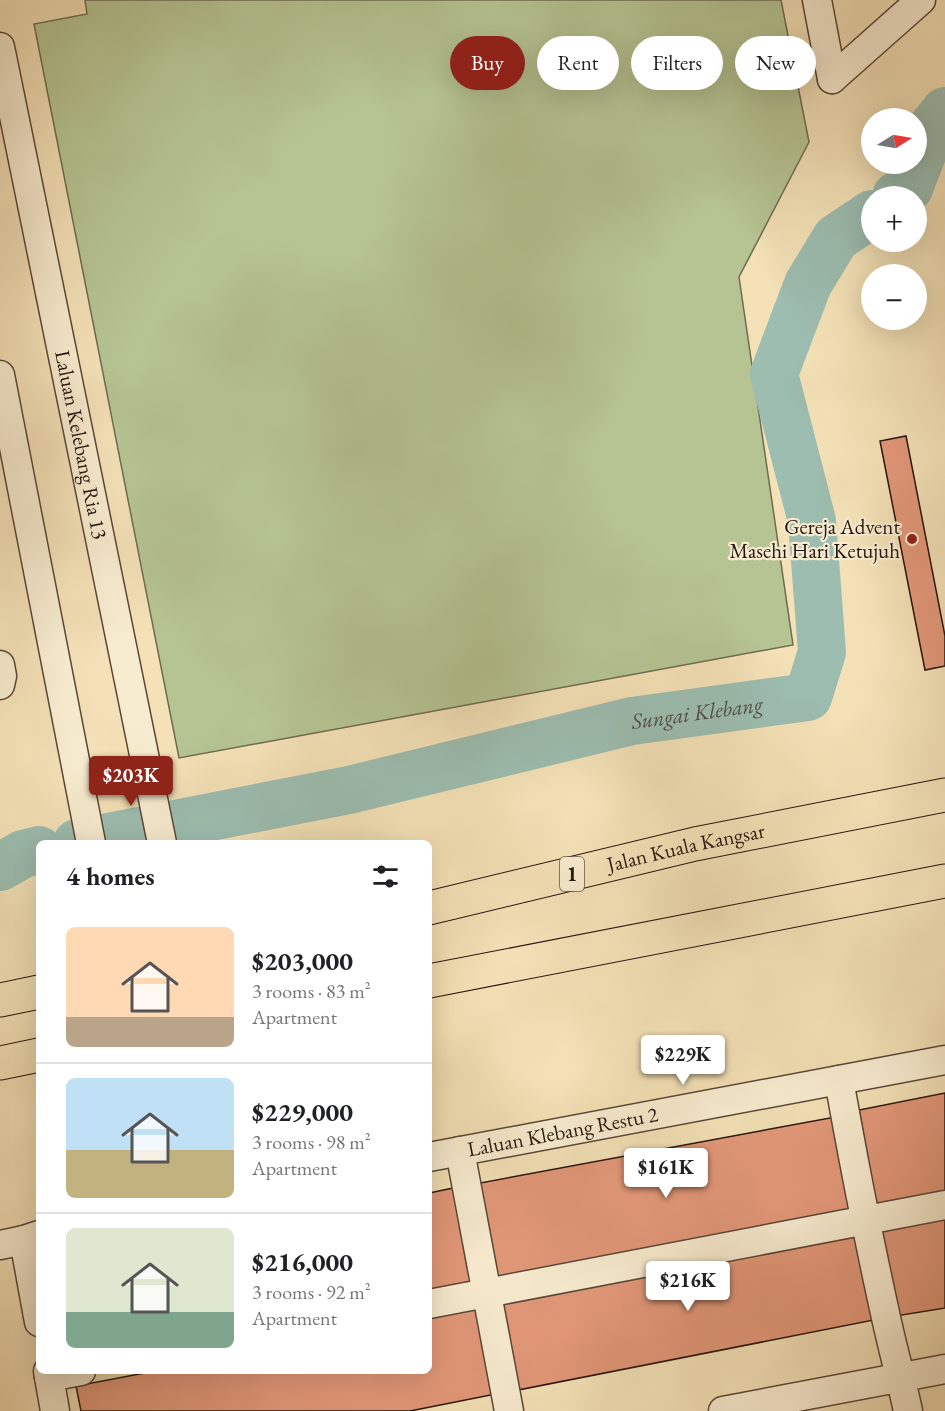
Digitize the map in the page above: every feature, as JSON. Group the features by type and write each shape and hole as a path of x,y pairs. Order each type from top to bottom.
{"highway":[{"name":"Jalan Kuala Kangsar","path":"432,907 695,844 945,795"},
{"path":"432,980 945,881"},
{"path":"0,1063 36,1056"}],"street":[{"path":"817,0 832,79 921,0"},
{"name":"Laluan Kelebang Ria 13","path":"0,47 161,840"},
{"path":"0,375 90,840"},
{"path":"0,665 2,676 0,685"},
{"name":"Laluan Klebang Restu 2","path":"432,1156 945,1060"},
{"path":"839,1080 865,1220 908,1411"},
{"path":"460,1151 508,1411"},
{"path":"432,1303 945,1205"},
{"path":"21,1240 36,1308"},
{"path":"723,1411 945,1369"},
{"path":"49,1374 55,1411"}],"green space":[{"path":"85,0 781,0 788,36 735,36 735,90 799,90 809,142 739,277 793,645 179,758 34,24 87,14"}],"building":[{"name":"Gereja Advent Masehi Hari Ketujuh","path":"906,436 945,636 945,666 925,670 880,441"},
{"path":"945,1093 945,1196 877,1209 859,1110"},
{"path":"835,1117 853,1214 498,1282 480,1183"},
{"path":"458,1187 476,1286 432,1294 432,1192"},
{"path":"945,1218 945,1308 896,1316 880,1231"},
{"path":"857,1235 874,1320 518,1390 503,1304"},
{"path":"480,1308 496,1394 410,1411 81,1411 76,1386 139,1374 432,1374 432,1317"}],"waterway":[{"name":"Sungai Klebang","path":"910,186 933,126 945,111"},
{"name":"Sungai Klebang","path":"92,840 349,790 632,721 808,697 822,652 812,521 774,374 808,284 836,238 861,221"},
{"name":"Sungai Klebang","path":"0,867 23,854 36,851"}],"place":[{"name":"Gereja Advent Masehi Hari Ketujuh","path":"912,539"}]}
